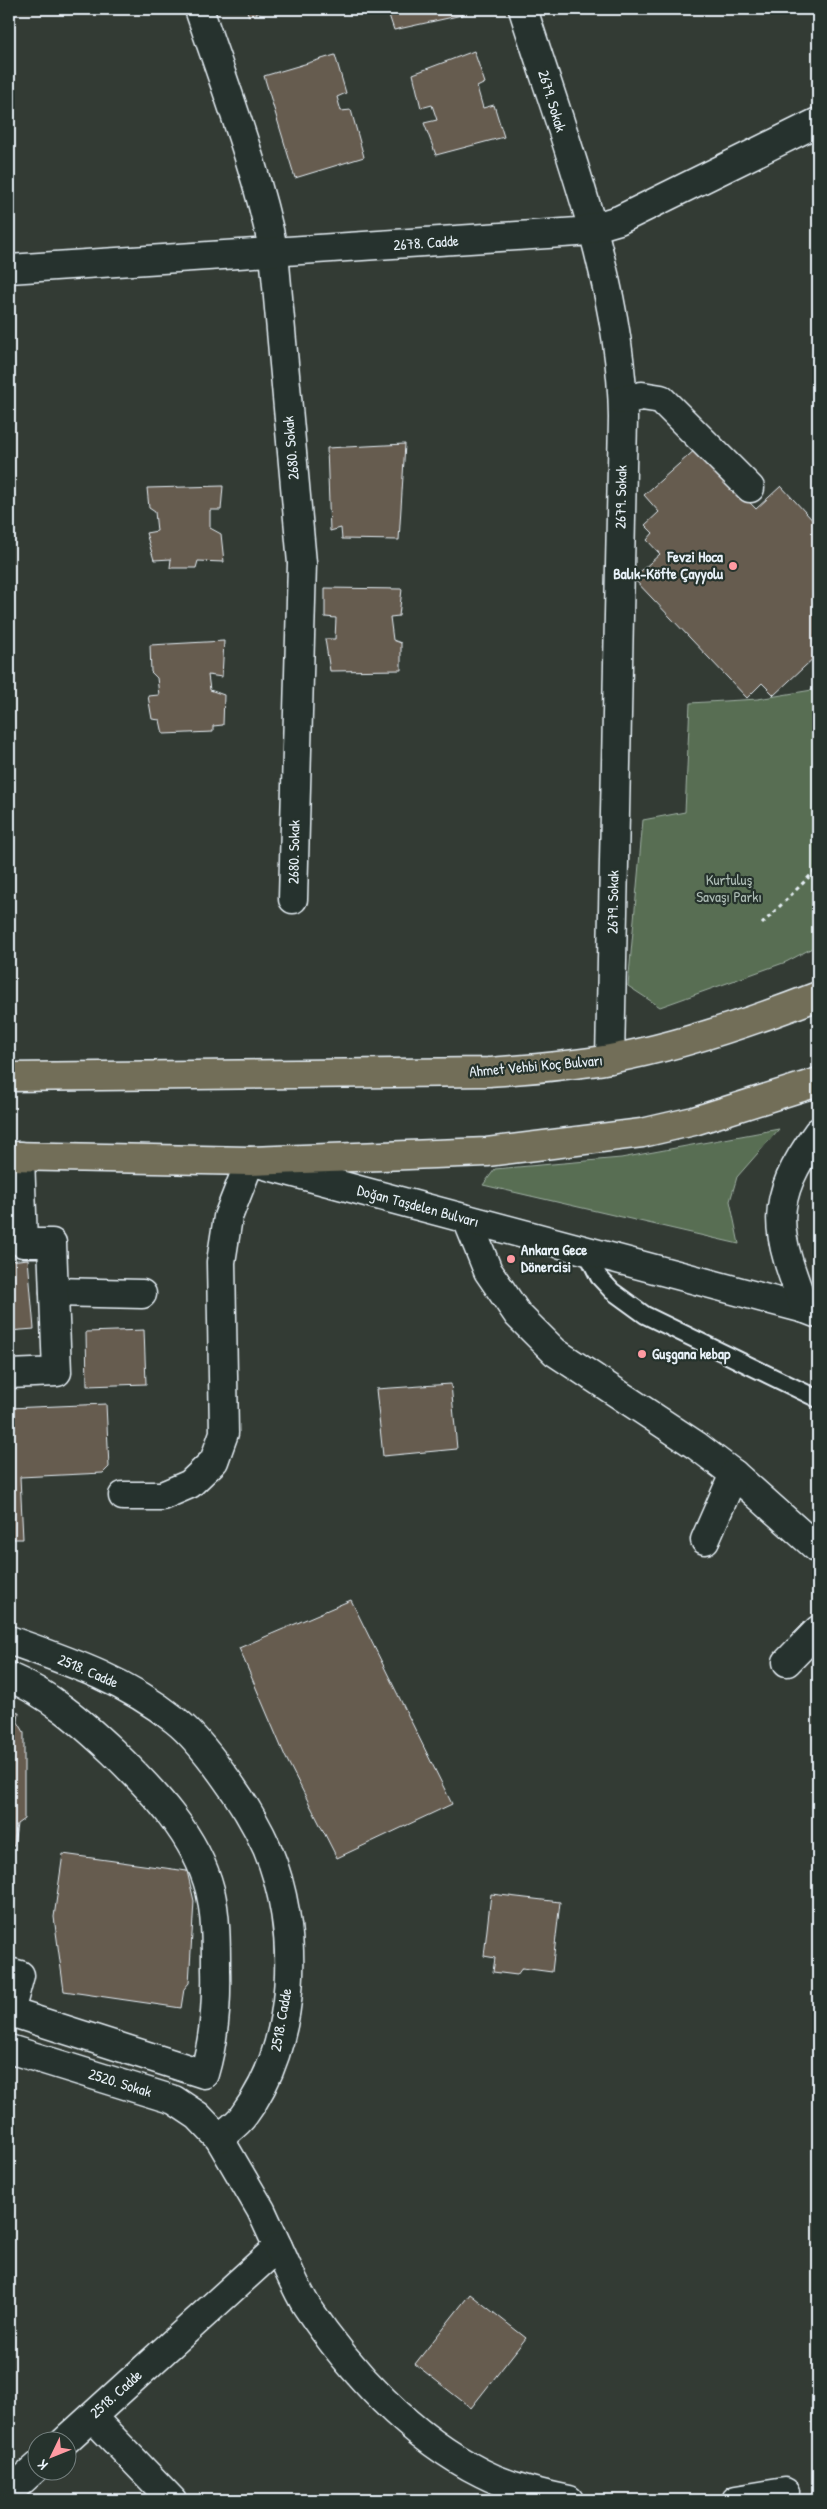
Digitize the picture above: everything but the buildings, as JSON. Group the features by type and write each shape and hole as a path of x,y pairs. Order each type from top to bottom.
{"main road":[{"name":"Ahmet Vehbi Koç Bulvarı","path":"9,1077 489,1072 610,1059 661,1047 748,1022 818,996"},
{"path":"250,1161 441,1156 573,1143 642,1133 694,1121 818,1082"},
{"name":"Doğan Taşdelen Bulvarı","path":"14,1156 250,1161"}],"street":[{"name":"2680. Sokak","path":"199,9 253,172 274,253 302,563 293,899"},
{"name":"2679. Sokak","path":"523,9 592,229 612,319 623,400 610,1059"},
{"name":"2678. Cadde","path":"9,269 564,234 592,229 619,220 818,122"},
{"path":"623,400 642,396 661,399 750,488"},
{"path":"812,1311 784,1248 780,1226 782,1203 798,1163 818,1132"},
{"path":"9,1374 57,1372 52,1243 23,1243 14,1156"},
{"path":"123,1496 162,1496 190,1484 214,1460 224,1433 225,1415 224,1354 220,1310 221,1262 228,1217 250,1161"},
{"name":"Doğan Taşdelen Bulvarı","path":"250,1161 812,1311"},
{"path":"467,1219 488,1271 518,1315 556,1352 654,1416 734,1474 818,1549"},
{"path":"54,1292 142,1294"},
{"path":"705,1540 734,1474"},
{"path":"787,1662 818,1630"},
{"name":"2518. Cadde","path":"9,1640 86,1667 132,1690 176,1721 210,1757 242,1800 267,1848 284,1905 289,1957 286,2007 279,2048 264,2085 243,2116 219,2138"},
{"path":"9,1677 64,1708 94,1735 147,1787 172,1817 194,1850 209,1889 216,1925 215,2012 212,2042 204,2074 10,2012 20,1975 9,1972"},
{"name":"2520. Sokak","path":"9,2049 174,2100 198,2116 219,2138"},
{"path":"219,2138 261,2210 306,2304 343,2355 392,2407 434,2445 483,2474 535,2493 569,2500"},
{"name":"2518. Cadde","path":"75,2432 278,2247"},
{"path":"92,2417 172,2500"},
{"path":"9,2492 28,2475"},
{"path":"736,2500 785,2492"}],"lane":[{"path":"586,1251 599,1277 612,1291 645,1315 818,1399"}],"path":[{"path":"762,924 818,868"}],"green space":[{"name":"Kurtuluş Savaşı Parkı","path":"818,689 818,945 786,962 660,1007 628,986 643,820 685,812 690,703 758,699"},
{"path":"779,1129 737,1177 730,1201 739,1244 483,1185 495,1169 621,1158"}],"place":[{"name":"Fevzi Hoca Balık-Köfte Çayyolu","path":"733,566"},
{"name":"Ankara Gece Dönercisi","path":"511,1259"},
{"name":"Guşgana kebap","path":"642,1354"}]}
